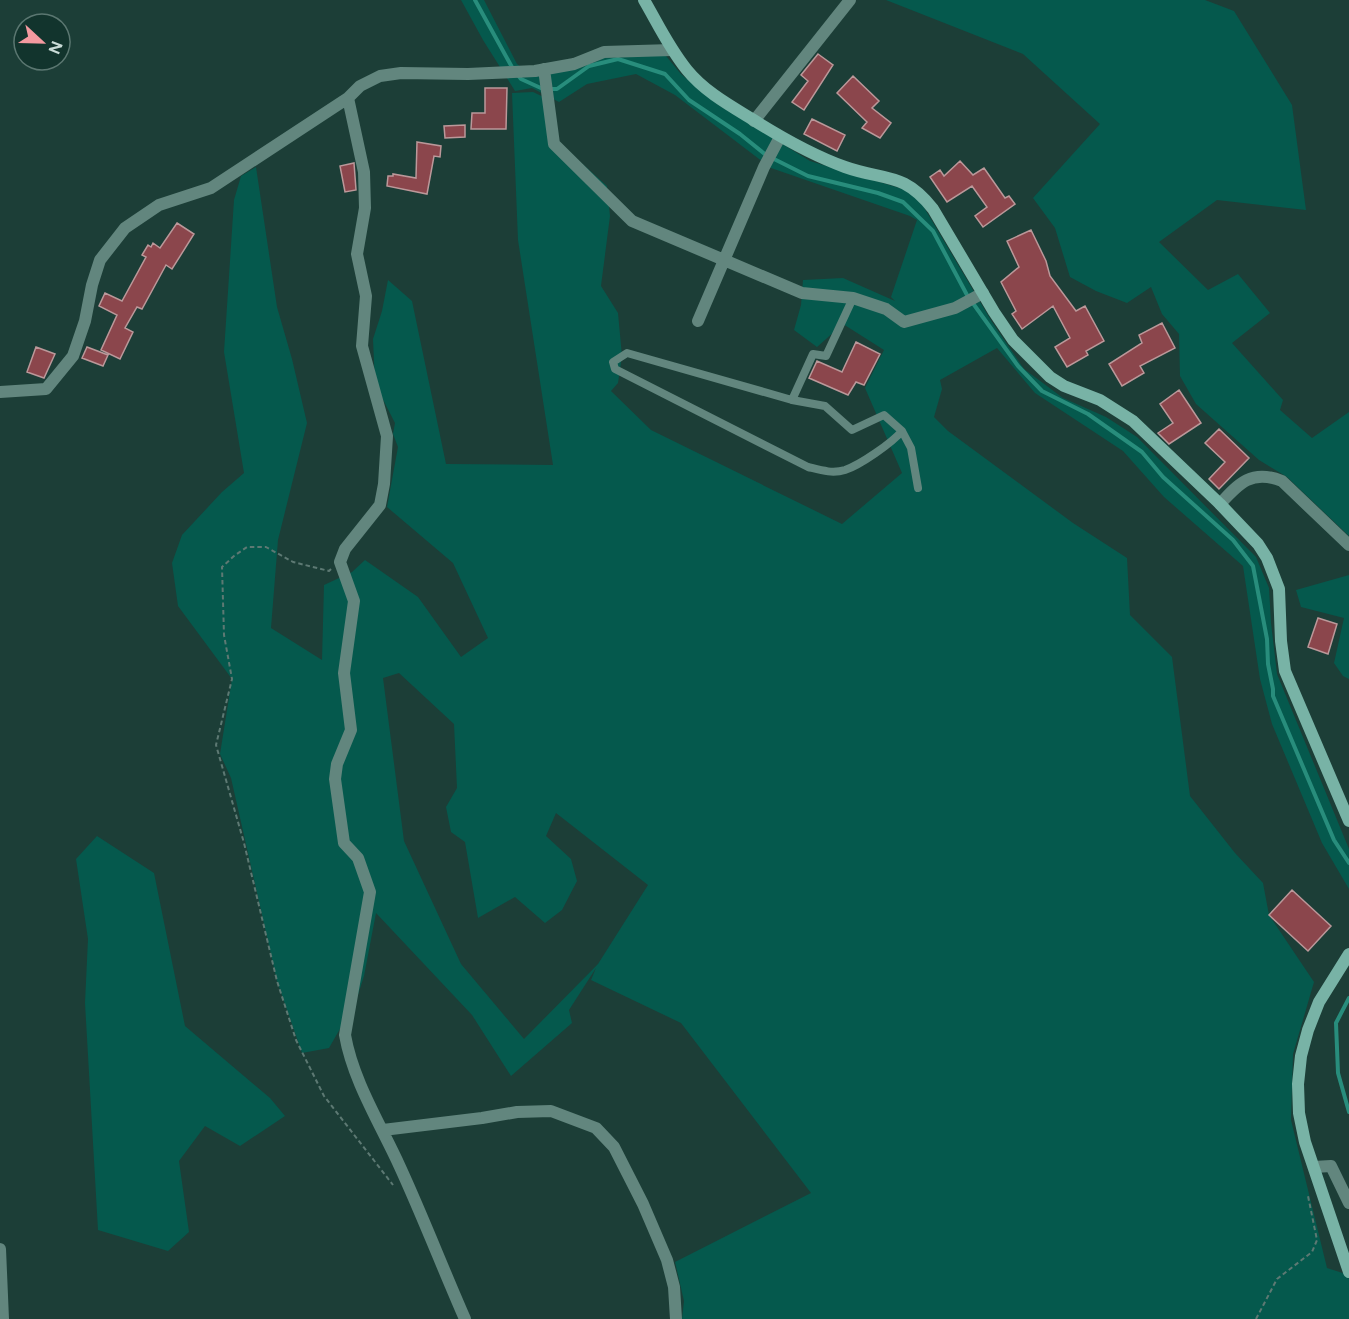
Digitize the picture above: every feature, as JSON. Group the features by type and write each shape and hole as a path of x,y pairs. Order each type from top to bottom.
{"street":[{"path":"644,0 672,50 688,72 720,100 813,154 846,168 898,180 922,195 933,209 1013,340 1050,377 1064,386 1109,404 1133,421 1246,530 1267,558 1279,589 1281,641 1285,671 1349,821"},
{"path":"754,121 850,0"},
{"path":"0,392 46,388 73,356 85,321 100,260 125,228 159,205 211,188 348,98 360,86 380,76 401,73 468,74 544,69 574,64 604,52 672,50"},
{"path":"544,69 554,144 632,221 802,293 853,298 886,309 904,322 955,308 983,293"},
{"path":"348,98 364,172 365,208 357,254 366,296 362,346 387,436 384,484 380,505 345,549 340,562 354,601 344,673 351,730 337,764 335,779 344,843 358,858 370,892 345,1035 367,1098 411,1191 465,1319"},
{"path":"698,321 764,166 780,136"},
{"path":"1220,504 1238,484 1251,477 1271,477 1282,482 1349,545"},
{"path":"1349,954 1319,1002 1308,1030 1301,1056 1298,1084 1299,1113 1305,1142 1349,1272"},
{"path":"383,1130 517,1112 551,1111 596,1128 615,1147 668,1260 674,1287 676,1319"},
{"path":"1314,1167 1331,1166 1349,1203"},
{"path":"0,1249 3,1319"}],"lane":[{"path":"792,400 813,354 826,356 853,298"},
{"path":"903,431 892,442 845,470 826,472 808,467 626,375 615,369 613,362 627,353 792,400 825,406 852,430 884,415 903,431 911,448 918,488"}],"path":[{"path":"340,562 328,571 293,562 266,547 247,548 222,567 224,635 232,679 216,745 244,843 277,981 296,1040 324,1096 368,1155 398,1190 405,1194 411,1191"},
{"path":"1256,1319 1277,1279 1312,1252 1317,1240 1308,1196 1321,1189"}],"green space":[{"path":"461,0 484,0 517,64 532,75 607,55 666,56 681,74 717,104 810,161 906,190 919,199 992,322 1024,369 1063,398 1106,417 1137,437 1256,557 1269,588 1277,674 1349,849 1349,889 1322,843 1272,724 1260,679 1243,566 1164,497 1123,451 1035,393 997,348 940,380 942,389 934,417 948,431 1073,523 1127,558 1130,615 1172,657 1190,796 1235,853 1263,883 1269,915 1314,982 1293,1054 1291,1120 1327,1268 1349,1275 1349,1319 682,1319 684,1301 675,1262 811,1193 681,1023 591,980 596,968 569,1010 572,1023 511,1076 472,1015 376,913 364,976 356,1001 329,1048 302,1053 277,981 231,778 220,754 232,679 178,606 172,563 182,535 222,492 244,473 224,352 234,200 241,176 256,167 277,307 307,423 278,540 271,628 322,660 324,585 352,572 365,560 418,597 461,657 488,638 453,563 387,507 398,447 393,434 395,423 375,384 373,339 382,311 388,280 412,301 446,464 553,465 518,240 512,93 533,92 552,101 557,141 607,186 610,216 601,286 618,313 622,356 618,383 611,391 651,430 842,524 902,473 865,388 884,350 843,324 817,347 794,330 801,305 803,280 843,278 895,301 891,297 917,220 771,168 675,95 636,74 587,84 559,102 532,88 515,91","holes":["399,673 454,724 457,788 446,807 451,832 465,842 478,918 515,897 545,923 562,910 577,881 571,859 546,836 556,813 648,885 598,964 524,1039 461,964 404,841 383,678"]},
{"path":"886,0 1205,0 1234,11 1292,105 1306,210 1217,200 1159,242 1208,290 1238,274 1270,313 1232,343 1283,400 1280,410 1312,438 1349,412 1349,536 1287,477 1259,460 1196,404 1180,376 1179,334 1162,314 1151,287 1127,303 1096,291 1070,277 1055,228 1033,198 1100,124 1023,54"},
{"path":"1349,575 1349,679 1343,676 1334,663 1344,618 1301,607 1296,590"},
{"path":"97,836 154,873 185,1026 270,1098 285,1116 240,1146 205,1126 179,1161 189,1232 168,1251 98,1230 85,1003 88,939 76,859"}],"building":[{"path":"818,54 833,65 804,110 792,102 808,81 801,75"},
{"path":"853,76 879,101 872,108 891,123 880,138 862,128 867,122 837,93"},
{"path":"485,88 507,88 506,129 471,129 472,113 485,113"},
{"path":"812,119 845,135 837,151 804,134"},
{"path":"465,125 465,137 445,138 444,126"},
{"path":"417,142 441,146 440,157 434,156 427,194 387,186 388,176 393,176 393,174 416,178"},
{"path":"960,161 973,175 984,168 1005,198 1009,196 1015,204 983,227 975,216 987,207 972,186 947,202 930,177 940,170 944,176"},
{"path":"354,163 356,190 345,192 340,166"},
{"path":"177,223 194,234 172,269 166,265 142,309 137,307 125,328 133,332 120,359 101,350 117,315 99,306 105,293 122,301 146,257 142,255 148,245 151,247 153,243 160,248"},
{"path":"1031,230 1046,261 1050,276 1076,311 1085,306 1104,341 1086,351 1088,355 1067,367 1055,347 1070,338 1053,306 1022,329 1012,314 1016,311 1001,282 1019,267 1007,241"},
{"path":"1162,323 1175,348 1140,366 1144,373 1122,386 1109,364 1142,343 1139,335"},
{"path":"856,342 880,354 864,385 856,382 848,395 809,378 817,361 842,372"},
{"path":"36,347 55,354 44,378 27,372"},
{"path":"87,347 108,355 103,366 82,358"},
{"path":"1179,390 1201,423 1169,444 1158,433 1173,423 1160,404"},
{"path":"1219,429 1249,458 1219,489 1209,479 1225,462 1205,443"},
{"path":"1318,618 1337,624 1328,654 1308,647"},
{"path":"1292,890 1331,926 1308,951 1269,915"}],"waterway":[{"path":"475,0 513,69"},
{"path":"517,74 521,79 543,89 557,89 589,66 618,59 665,74 689,100 740,134 766,155 808,176 878,193 903,202 933,231 967,295 1018,366 1042,391 1088,414 1142,452 1163,477 1233,540 1253,566 1267,639 1273,696 1334,840 1349,863"},
{"path":"1349,998 1336,1023 1338,1073 1349,1112"}]}
